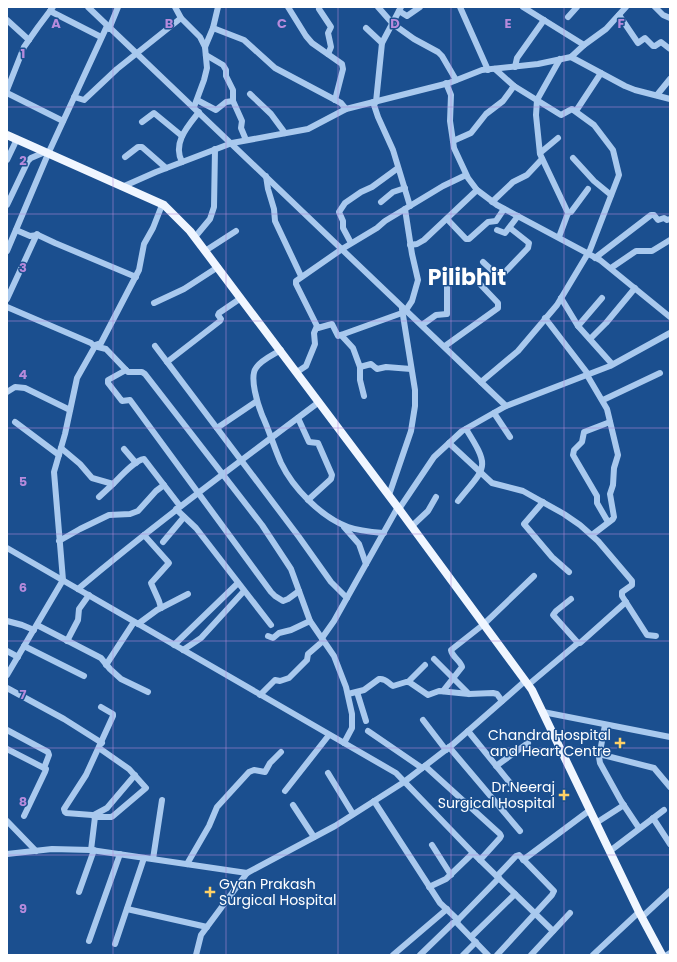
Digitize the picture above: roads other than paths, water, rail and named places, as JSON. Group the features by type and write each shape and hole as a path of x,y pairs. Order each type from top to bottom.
{"main road":[{"path":"7,135 162,205 190,230 399,508 527,683 543,712 640,915 662,955"}],"street":[{"path":"88,7 108,28 138,54 401,305 404,311 415,390 415,406 413,423 389,495"},
{"path":"7,251 46,153 63,121 101,37 108,28 118,7"},
{"path":"175,7 182,18 200,37 205,47 207,68 197,100 196,110 182,136 179,152 182,162"},
{"path":"205,47 213,28 218,7"},
{"path":"288,7 309,40 340,61 343,66 335,100"},
{"path":"378,7 393,24 414,39 438,52 442,56 456,80"},
{"path":"341,335 404,311 412,301 418,280 410,245 408,208 405,188 393,150 378,117 375,102 382,43 400,9 407,16 420,7"},
{"path":"460,7 491,69 514,86 561,115 570,109 576,111 594,125 613,150 619,175 588,254 561,298 518,351 481,382"},
{"path":"523,7 584,45"},
{"path":"568,16 577,7"},
{"path":"122,188 166,168 232,143 308,129 346,109 446,83 482,70 538,64 572,57 584,45 606,28 626,7"},
{"path":"655,7 663,15 670,18"},
{"path":"7,90 9,77 19,58 29,40 51,9 101,37"},
{"path":"319,9 332,27 328,33 331,48 328,54"},
{"path":"619,15 637,42 639,43 646,39 653,46 661,42 670,49"},
{"path":"74,97 84,100 117,69 182,18"},
{"path":"7,20 29,40"},
{"path":"515,67 517,58 544,20"},
{"path":"213,28 244,40 275,68 341,103 346,109"},
{"path":"366,28 382,43"},
{"path":"206,55 225,67 227,71 226,76 233,90 233,101 242,121 241,128 246,140"},
{"path":"572,57 630,88 670,98"},
{"path":"560,59 537,100 536,116 541,156 568,213"},
{"path":"576,111 601,73"},
{"path":"656,95 670,79"},
{"path":"446,83 451,95 450,121 456,154 466,175 477,190 504,209 596,258 611,268 670,317"},
{"path":"453,142 472,134 486,114 503,101 514,86"},
{"path":"7,93 63,121"},
{"path":"250,94 271,114 285,133"},
{"path":"197,100 216,110 226,102 233,101"},
{"path":"142,122 154,113 182,136"},
{"path":"492,202 513,182 527,175 541,156 558,138"},
{"path":"7,160 17,139"},
{"path":"125,157 138,147 142,147 166,168"},
{"path":"195,237 210,219 214,207 215,149"},
{"path":"7,205 28,161 31,158 46,153"},
{"path":"573,158 594,181 611,195"},
{"path":"351,243 343,228 343,221 339,212 341,207 360,192 372,187 398,168"},
{"path":"297,372 306,366 315,344 314,333 317,326 296,284 297,279 351,243 443,186 466,175"},
{"path":"266,176 274,209 275,221 301,276"},
{"path":"381,202 393,192 405,188"},
{"path":"559,237 568,213 571,212 588,189"},
{"path":"410,245 417,244 424,240 477,190"},
{"path":"94,346 101,343 136,277 140,267 144,244 153,228 162,205"},
{"path":"447,219 466,239 469,239 488,222 496,221 504,209"},
{"path":"596,258 651,215 654,215 658,220 664,218 670,220"},
{"path":"497,230 505,233 518,216"},
{"path":"483,262 496,274 500,272 504,273 528,248 529,243 510,228"},
{"path":"16,230 30,236 37,234 136,277"},
{"path":"205,251 236,231"},
{"path":"7,299 37,234"},
{"path":"611,268 636,251 652,251 670,240"},
{"path":"154,303 184,289 218,267"},
{"path":"422,325 433,317 446,314 447,283"},
{"path":"444,346 499,306 498,303 479,283"},
{"path":"590,339 606,323 635,288"},
{"path":"167,362 220,321 221,319 218,315 219,312 241,298"},
{"path":"561,298 578,326 612,364"},
{"path":"578,326 602,298"},
{"path":"7,307 91,343 94,346 106,349 126,370 130,372 142,372 145,374 223,474 262,525 287,562 310,621 334,656 347,691 352,714 352,728 344,744"},
{"path":"404,311 422,325 506,406"},
{"path":"545,318 588,374 603,401 618,455 614,468 613,485 610,494 614,519 592,535"},
{"path":"317,326 319,328 332,324 336,334 341,335 353,348 360,368 360,380 364,396"},
{"path":"260,695 275,680 280,681 289,678 307,660 308,654 323,640 399,508 434,457 449,443 466,429 506,406 612,364 670,333"},
{"path":"7,676 63,580 54,472 77,378 94,351 94,346"},
{"path":"155,346 331,582 347,598"},
{"path":"281,350 256,368 253,377 257,401 284,468 297,488 321,511 342,524 357,530 384,533"},
{"path":"360,368 371,364 377,369 386,367 412,369"},
{"path":"126,370 108,380 108,383 122,401 130,400 275,596 283,601 286,601 299,591"},
{"path":"603,401 660,373"},
{"path":"7,392 15,387 25,388 70,410"},
{"path":"217,428 257,401"},
{"path":"78,589 178,507 319,402"},
{"path":"494,413 510,437"},
{"path":"298,418 309,442 318,443 332,477 308,500"},
{"path":"15,422 59,455"},
{"path":"608,522 597,503 597,496 573,455 574,450 582,442 584,432 610,422"},
{"path":"458,501 481,473 483,462 482,455 466,429"},
{"path":"449,443 494,483 523,491 564,514 592,535 619,564 632,581 632,585 622,592 622,594 648,635 656,636"},
{"path":"61,448 80,464 92,478 113,484"},
{"path":"124,449 136,463"},
{"path":"99,497 136,463 142,458 144,459 164,485 184,517 196,528 271,625"},
{"path":"60,541 85,526 109,515 130,514 138,510 164,485"},
{"path":"412,526 428,511 436,497"},
{"path":"543,502 524,524 552,558 569,572"},
{"path":"163,542 184,517"},
{"path":"342,524 359,544 366,564"},
{"path":"144,535 169,563 151,583 159,601 160,608"},
{"path":"7,548 396,773 473,853 554,931"},
{"path":"443,691 454,679 462,666 452,654 451,650 484,624 534,576"},
{"path":"174,645 238,583"},
{"path":"184,650 201,638 244,591"},
{"path":"106,665 136,623 160,608 167,606 180,597 188,594"},
{"path":"66,640 78,620 79,609 89,595"},
{"path":"571,599 553,615 578,643"},
{"path":"196,955 201,935 246,873 314,837 404,782 468,732 502,701 580,643 626,602"},
{"path":"7,621 35,628 66,640 100,658 121,679 148,692"},
{"path":"268,636 273,638 279,633 291,630 310,621"},
{"path":"24,646 84,676"},
{"path":"7,651 18,657"},
{"path":"434,659 469,694"},
{"path":"347,691 357,692 364,690 382,678 393,686 408,682 425,665"},
{"path":"408,682 428,695 443,691 452,694 496,693 502,701"},
{"path":"7,688 64,719 100,745 129,769 146,786 146,789 113,816 94,816 66,813 64,812 64,809 86,776 100,745 114,715 101,707"},
{"path":"357,692 366,721"},
{"path":"543,712 670,737"},
{"path":"423,720 520,831"},
{"path":"605,725 600,763 639,828"},
{"path":"7,730 48,752 49,755 44,768 46,769 45,772 24,816"},
{"path":"368,730 424,767 500,834 500,838 480,860"},
{"path":"468,732 511,784"},
{"path":"285,791 329,735"},
{"path":"496,766 528,743"},
{"path":"7,749 44,768"},
{"path":"187,864 209,826 220,803 249,772 254,770 263,772 266,771 270,763 281,752"},
{"path":"600,754 654,768 670,787"},
{"path":"328,773 353,814"},
{"path":"94,816 107,808 135,775"},
{"path":"153,859 162,800"},
{"path":"374,801 440,903 488,955"},
{"path":"596,823 624,805"},
{"path":"293,806 314,837"},
{"path":"524,860 590,810"},
{"path":"610,851 664,810"},
{"path":"79,892 92,850 94,816"},
{"path":"653,818 670,844"},
{"path":"7,820 36,851"},
{"path":"432,845 451,874"},
{"path":"7,854 52,849 92,850 246,873"},
{"path":"429,887 442,882 473,853"},
{"path":"89,941 120,854"},
{"path":"420,955 453,923 458,921 518,855 554,890 552,895 497,955"},
{"path":"115,944 144,858"},
{"path":"593,955 670,891"},
{"path":"471,938 515,894"},
{"path":"127,909 207,928"},
{"path":"397,954 447,909"},
{"path":"531,955 570,913"},
{"path":"463,955 476,942"}],"place":[{"name":"Chandra Hospital and Heart Centre","path":"620,743"},
{"name":"Dr.Neeraj Surgical Hospital","path":"564,795"},
{"name":"Gyan Prakash Surgical Hospital","path":"210,892"}],"district":[{"name":"Pilibhit","path":"467,277"}]}
